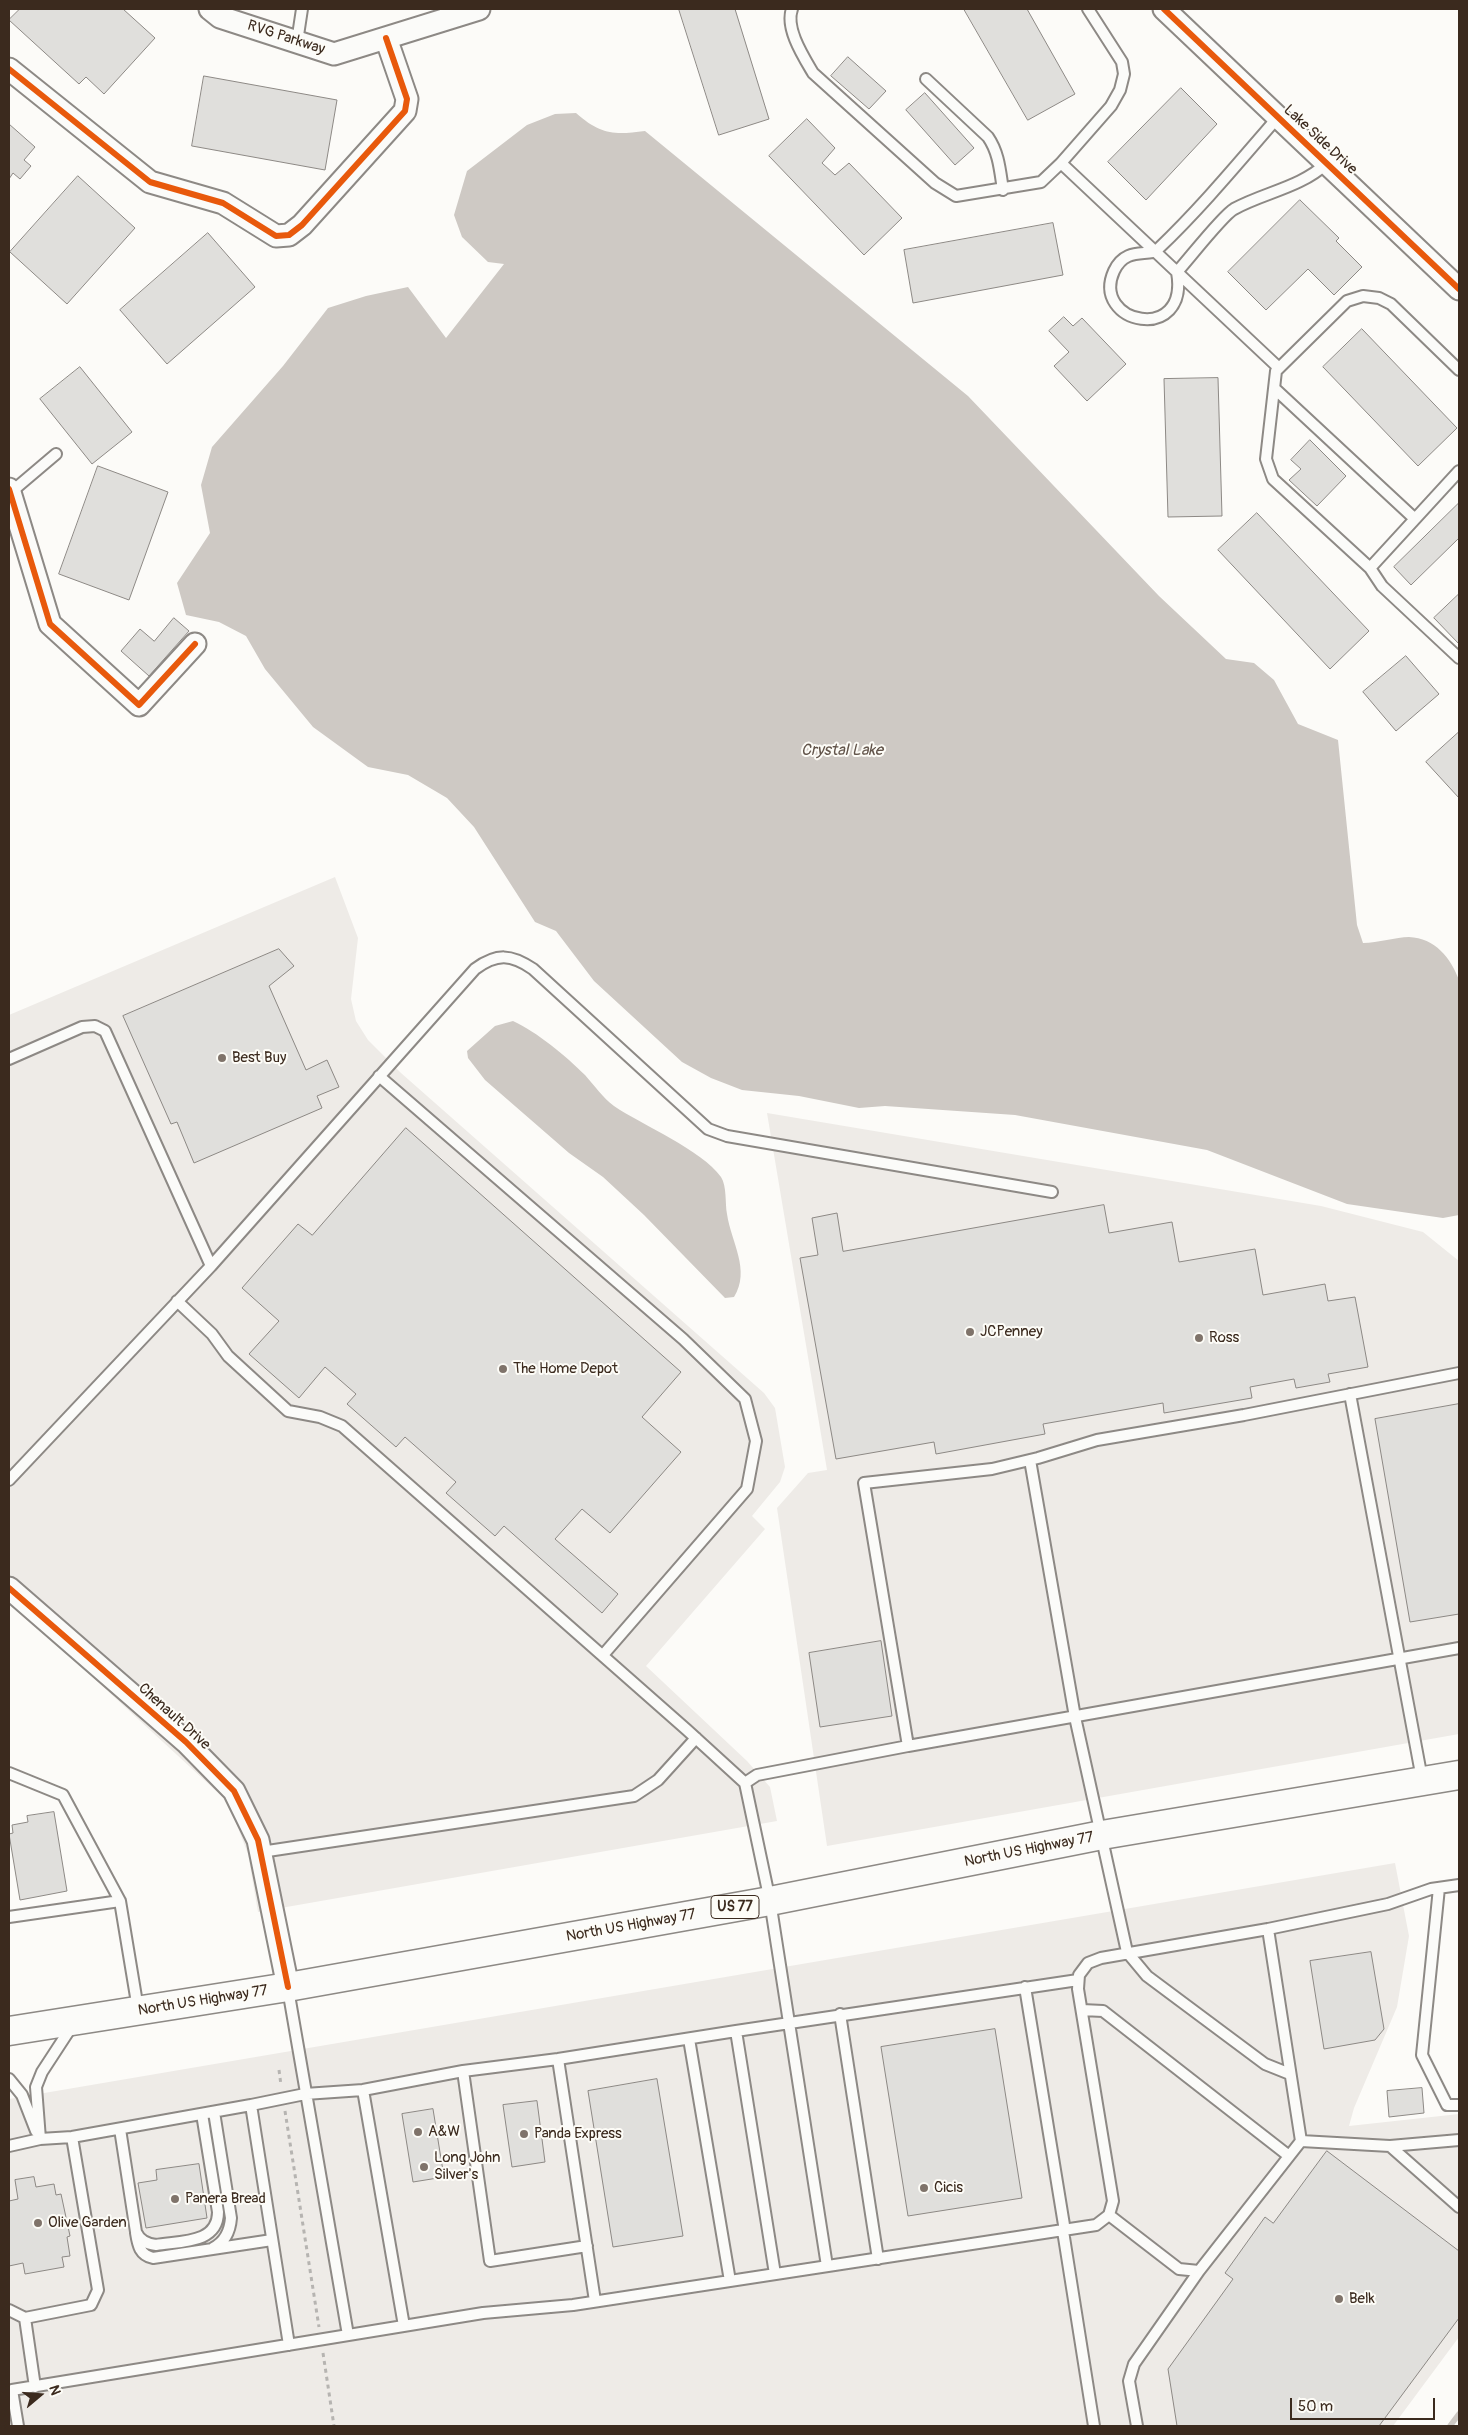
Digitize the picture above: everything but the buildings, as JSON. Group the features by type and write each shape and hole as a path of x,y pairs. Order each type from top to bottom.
{"main road":[{"name":"North US Highway 77","path":"10,2028 138,2012 288,1987 770,1901 1102,1835 1459,1775"}],"street":[{"name":"RVG Parkway","path":"210,9 220,17 334,54 480,9"},
{"name":"Lake Side Drive","path":"1164,9 1459,289"},
{"path":"9,69 150,182 223,203 276,236 289,235 302,225 405,111 407,99 386,38"},
{"path":"9,491 50,624 139,705 195,644"},
{"name":"Chenault Drive","path":"9,1588 186,1742 234,1791 258,1840 288,1987"}],"lane":[{"path":"297,42 302,9"},
{"path":"792,9 789,17 800,50 812,73 935,183 956,196 1003,190 1041,182 1061,163 1111,106 1120,90 1124,74 1122,62 1088,9"},
{"path":"926,79 988,137 994,145 1003,190"},
{"path":"1278,117 1184,224 1156,252 1131,254 1121,261 1114,270 1111,282 1116,304 1124,313 1134,318 1146,320 1158,318 1167,312 1178,294 1177,272 1233,210 1292,186 1318,171 1327,163"},
{"path":"1061,163 1279,368"},
{"path":"1459,370 1391,304 1379,298 1363,296 1347,300 1276,371 1266,459 1273,479 1370,568 1382,586 1459,658"},
{"path":"1274,388 1415,519"},
{"path":"9,491 56,454"},
{"path":"1370,568 1459,471"},
{"path":"9,1480 211,1266 475,969 486,961 503,956 520,961 533,969 708,1129 727,1136 1052,1192"},
{"path":"9,1059 82,1027 95,1026 105,1031 211,1266"},
{"path":"379,1076 683,1339 745,1399 756,1441 747,1489 603,1656"},
{"path":"177,1301 212,1334 228,1356 288,1411 320,1417 342,1426 745,1783 770,1901 827,2266"},
{"path":"908,1746 864,1483 974,1472 1030,1460 1097,1440 1459,1373"},
{"path":"1350,1394 1422,1781"},
{"path":"1030,1460 1075,1717 1127,1952 1147,1976 1265,2064 1290,2074"},
{"path":"745,1783 757,1775 908,1746 1459,1648"},
{"path":"261,1852 634,1796 658,1780 696,1738"},
{"path":"9,1773 63,1795 120,1901 138,2012"},
{"path":"18,2426 12,2390 483,2313 595,2301 1096,2225 1109,2215 1113,2200 1078,1980 1079,1975 1088,1962 1127,1952 1268,1930 1388,1904 1439,1888 1459,1885"},
{"path":"1439,1888 1422,2054 1447,2105 1459,2105"},
{"path":"9,1917 120,1901"},
{"path":"1137,2426 1130,2381 1134,2364 1199,2270 1301,2141 1268,1930"},
{"path":"9,2146 40,2139 72,2137 120,2129 306,2094 363,2090 463,2072 689,2039 840,2014 1078,1980"},
{"path":"288,1987 348,2335"},
{"path":"1025,1987 1094,2426"},
{"path":"1082,2010 1103,2011 1289,2156"},
{"path":"840,2014 878,2259"},
{"path":"40,2139 36,2087 42,2072 75,2020"},
{"path":"736,2031 775,2274"},
{"path":"689,2039 730,2281"},
{"path":"558,2059 595,2301"},
{"path":"463,2072 490,2261 587,2246"},
{"path":"9,2079 22,2095 40,2139"},
{"path":"363,2090 404,2326"},
{"path":"251,2105 289,2345"},
{"path":"208,2250 221,2243 230,2226 231,2218 214,2112"},
{"path":"136,2232 144,2242 156,2245 205,2237 216,2226 218,2212 202,2114"},
{"path":"120,2129 138,2248 148,2257 153,2258 272,2240"},
{"path":"9,2310 25,2318 91,2305 98,2290 72,2137"},
{"path":"1301,2141 1390,2146 1459,2140"},
{"path":"1390,2146 1459,2208"},
{"path":"1109,2215 1179,2269 1199,2270"},
{"path":"25,2318 35,2387"}],"path":[{"path":"279,2070 334,2426"}],"shaded area":[{"path":"335,877 358,938 351,999 356,1021 368,1040 401,1073 764,1393 775,1408 785,1467 780,1482 752,1516 765,1529 646,1666 747,1761 770,1787 777,1821 258,1912 248,1854 228,1802 9,1600 9,1015"},
{"path":"767,1113 1321,1206 1423,1232 1459,1261 1459,1734 827,1846 777,1508 808,1473 827,1470"},
{"path":"1395,1863 1409,1936 1397,2007 1354,2108 1349,2126 1459,2114 1459,2337 1393,2426 9,2426 9,2099"}],"water":[{"name":"Crystal Lake","path":"576,113 593,126 608,132 645,131 968,396 1159,596 1226,659 1254,663 1274,680 1298,724 1338,740 1357,925 1363,943 1409,937 1427,941 1447,957 1459,980 1459,1215 1443,1218 1347,1204 1207,1150 1015,1115 885,1106 859,1108 799,1096 742,1090 711,1078 682,1062 594,981 556,931 535,922 474,827 447,798 408,775 368,767 313,727 265,669 246,636 219,622 186,615 177,583 210,533 201,485 212,447 283,366 328,308 366,296 408,287 446,338 504,264 488,262 462,237 454,215 467,171 527,125 555,114"},
{"path":"513,1021 532,1031 560,1052 614,1106 671,1138 700,1157 721,1177 726,1195 726,1210 740,1266 741,1277 734,1297 725,1298 644,1215 603,1177 569,1153 485,1080 468,1058 467,1051 495,1026"}],"waterway":[{"path":"1450,2426 1459,2414"}],"cycle path":[{"path":"1164,9 1459,289"},
{"path":"9,69 150,182 223,203 276,236 289,235 302,225 405,111 407,99 386,38"},
{"path":"9,489 50,624 139,705 195,644"},
{"path":"9,1588 186,1742 234,1791 258,1840 288,1987"}],"place":[{"name":"Best Buy","path":"222,1058"},
{"name":"JCPenney","path":"970,1332"},
{"name":"Ross","path":"1199,1338"},
{"name":"The Home Depot","path":"503,1369"},
{"name":"A&W","path":"418,2132"},
{"name":"Panda Express","path":"524,2134"},
{"name":"Long John Silver's","path":"424,2167"},
{"name":"Cicis","path":"924,2188"},
{"name":"Panera Bread","path":"175,2199"},
{"name":"Olive Garden","path":"38,2223"},
{"name":"Belk","path":"1339,2299"}]}
